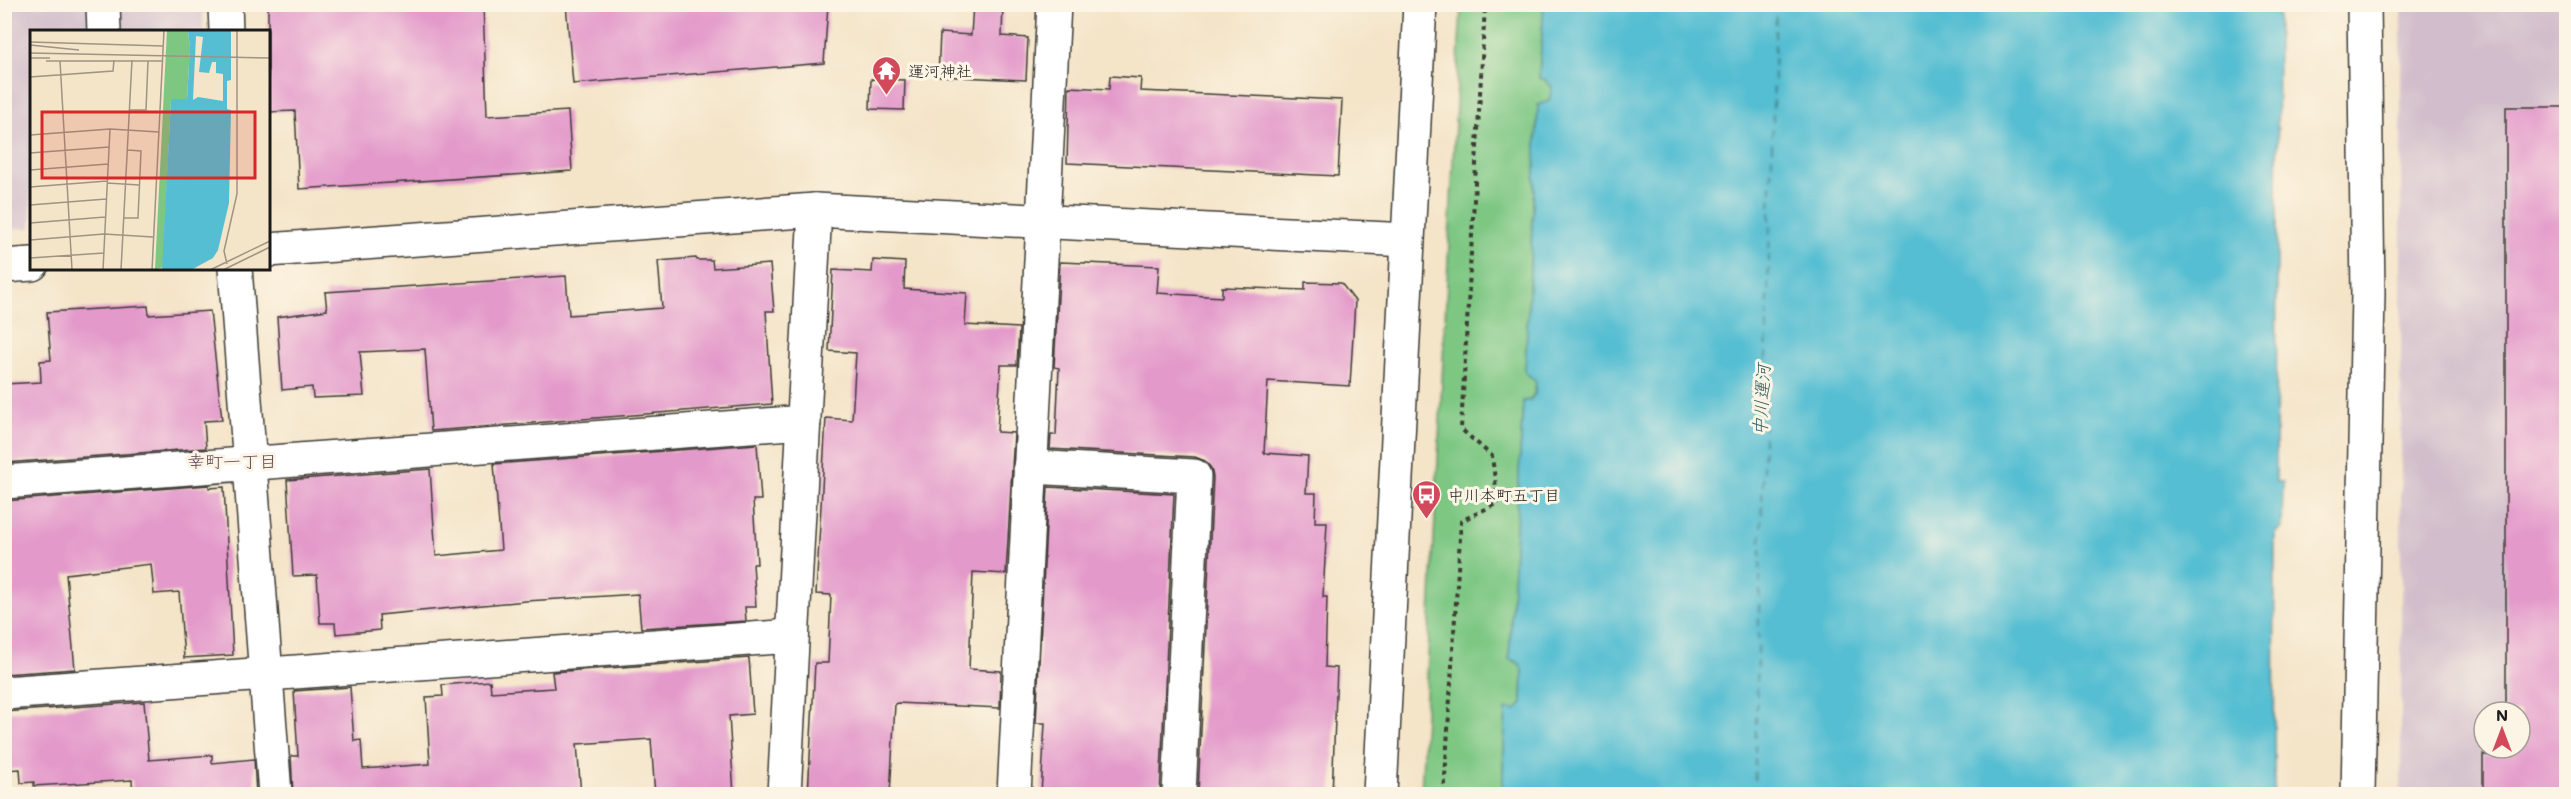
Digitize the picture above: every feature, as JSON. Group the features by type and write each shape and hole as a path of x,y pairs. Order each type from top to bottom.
{"street":[{"path":"103,4 104,30"},
{"path":"225,4 226,30"},
{"path":"1014,795 1054,4"},
{"path":"1380,795 1420,4"},
{"path":"2358,795 2368,294 2364,4"},
{"path":"784,795 815,210"},
{"path":"270,250 815,210 1408,240"},
{"path":"4,266 30,264"},
{"path":"236,270 275,795"},
{"path":"4,482 804,422"},
{"path":"1030,467 1194,476 1179,795"},
{"path":"4,693 792,636"}],"path":[{"path":"1443,795 1461,521 1498,503 1492,456 1461,429 1485,6 1488,4"}],"shaded area":[{"path":"5,5 203,5 203,30 30,30 30,228 5,229"},
{"path":"2401,5 2566,5 2566,794 2401,794"}],"green space":[{"path":"1461,5 1544,5 1539,77 1546,80 1552,87 1549,101 1538,106 1525,372 1536,382 1533,395 1523,402 1509,659 1519,663 1523,671 1522,705 1516,710 1506,710 1502,794 1421,794"}],"water":[{"name":"中川運河","path":"1544,5 2278,5 2276,482 2283,482 2282,528 2275,533 2274,794 1502,794 1506,709 1516,710 1522,705 1523,671 1519,663 1509,659 1523,401 1530,400 1535,394 1536,382 1525,372 1538,105 1549,101 1552,87 1546,80 1539,78"}],"building":[{"path":"268,4 483,4 487,116 568,111 572,171 299,189 295,111 270,112 270,30 268,30"},
{"path":"566,4 828,4 824,63 573,84"},
{"path":"973,4 1003,4 1002,36 1028,38 1026,80 938,76 940,33 971,35"},
{"path":"1110,76 1141,78 1140,91 1342,100 1338,176 1067,163 1069,87 1109,89"},
{"path":"871,79 905,80 904,110 870,109"},
{"path":"2506,107 2566,107 2566,795 2483,795 2483,760 2532,760 2532,700 2506,700"},
{"path":"696,258 697,260 712,260 713,268 770,264 774,311 766,311 772,404 431,431 425,349 360,352 364,396 313,398 312,387 282,390 277,317 327,310 325,292 566,276 569,315 662,308 658,261"},
{"path":"873,260 905,262 904,289 967,293 965,325 1019,328 1017,365 1001,365 997,432 1014,433 1006,574 973,572 969,669 1001,671 1000,708 897,703 895,704 890,795 808,795 815,663 828,663 831,595 816,594 826,418 852,420 856,353 829,351 833,270 872,272"},
{"path":"1060,262 1159,266 1157,293 1222,297 1222,287 1305,290 1305,282 1341,283 1355,301 1350,386 1268,381 1264,453 1308,456 1306,493 1316,493 1315,522 1327,522 1323,597 1327,597 1325,667 1337,668 1332,795 1198,794 1213,477 1211,468 1205,461 1195,457 1050,449 1051,435 1056,435 1059,368 1054,367"},
{"path":"148,306 149,315 210,311 222,420 204,421 206,448 4,463 4,384 41,382 40,361 51,360 47,312"},
{"path":"757,444 761,500 753,500 757,564 753,564 756,607 745,607 746,621 641,628 638,594 526,601 379,615 380,630 336,634 335,623 320,623 317,575 293,576 287,480 430,469 436,556 501,550 494,464"},
{"path":"209,485 209,488 224,487 233,655 184,658 179,592 154,594 151,564 66,574 75,669 4,674 4,613 7,613 4,574 4,501"},
{"path":"1048,487 1174,494 1160,795 1041,795 1045,723 1036,723"},
{"path":"749,658 753,714 729,716 734,795 655,795 651,739 577,744 581,795 293,795 291,756 298,756 294,691 350,687 354,741 361,740 363,769 430,764 426,697 443,696 442,685 490,681 491,692 554,688 552,672"},
{"path":"144,702 149,760 212,755 212,763 254,759 256,795 133,795 132,780 34,786 34,782 21,783 20,769 4,770 4,712"}],"ferry route":[{"path":"1754,794 1776,4"}],"place":[{"name":"運河神社","path":"887,96"},
{"name":"中川本町五丁目","path":"1427,520"}],"district":[{"name":"幸町一丁目","path":"232,461"}]}
